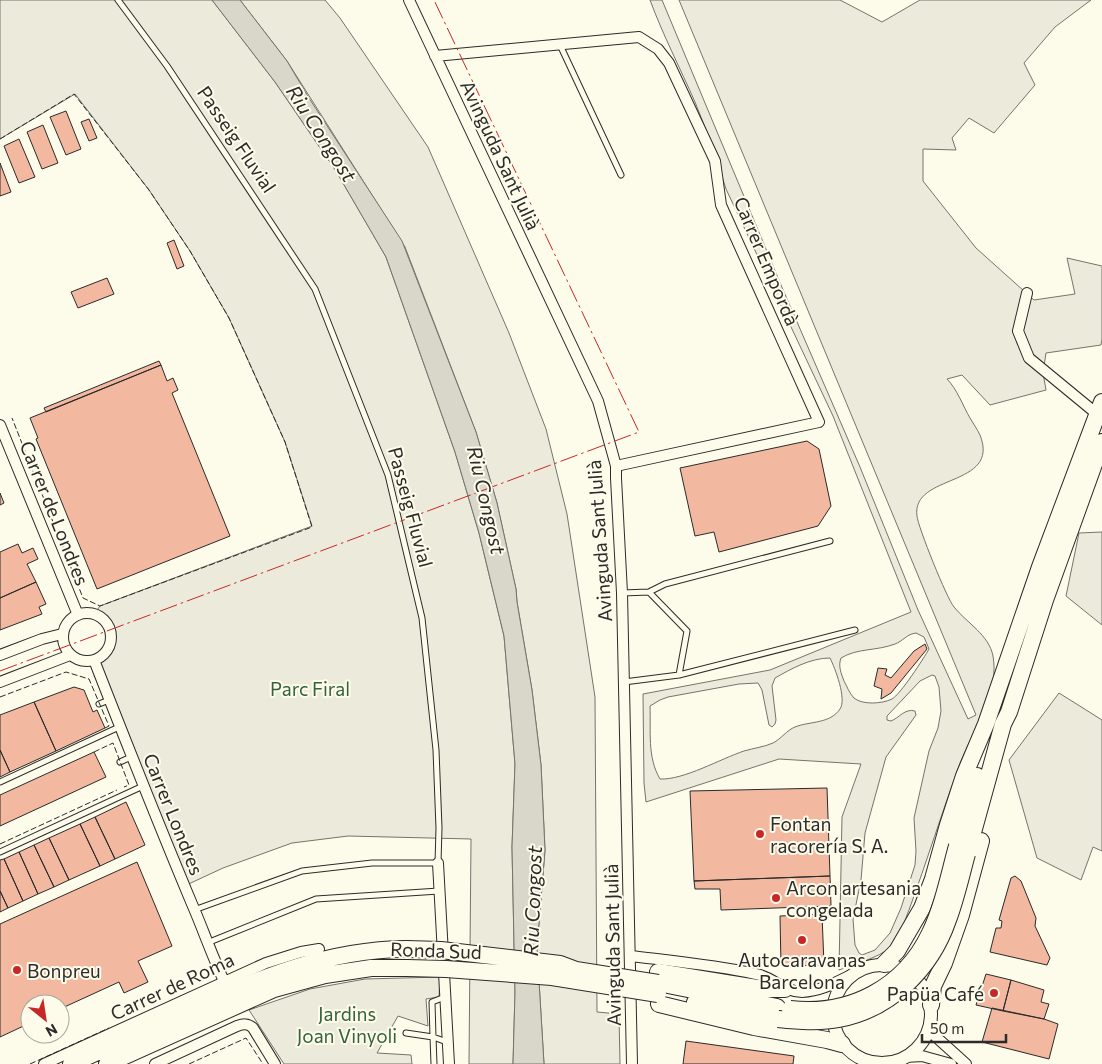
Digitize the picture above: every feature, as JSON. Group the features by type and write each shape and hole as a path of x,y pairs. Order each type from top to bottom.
{"highway":[{"path":"884,964 897,951 922,908 933,879 964,776 986,724 1003,670 1099,408"},
{"path":"962,850 1002,724 1009,712 1044,600 1102,442"},
{"path":"556,971 658,988 778,1013 803,1022 840,1019 862,1013 882,1004 905,987 936,948 948,922 962,850 1024,616"},
{"path":"931,1013 933,986 944,963 961,916 997,785 1009,726 1009,712"},
{"path":"318,949 359,944 387,949"},
{"name":"Ronda Sud","path":"71,1064 254,981 327,958 387,949 451,951 556,971"},
{"path":"556,971 576,963 658,988 754,1027 842,1044"},
{"name":"Ronda Sud","path":"108,1064 274,989 334,974 371,968 556,971"},
{"path":"658,988 785,989"}],"street":[{"name":"Avinguda Sant Julià","path":"409,0 598,401 616,466 622,593 632,1064"},
{"name":"Carrer Empordà","path":"436,56 639,37 658,49 670,63 715,161 721,205 819,422 616,466"},
{"path":"1027,293 1018,331 1029,358 1099,408"},
{"name":"Carrer de Londres","path":"0,424 78,614"},
{"path":"78,614 94,614 107,624 110,632 108,649 102,656 94,660 85,662 77,660 65,648 62,634 70,619 78,614"},
{"path":"0,655 42,639 62,634"},
{"path":"0,682 70,655"},
{"name":"Carrer Londres","path":"94,660 104,702 119,727 224,981"},
{"name":"Passeig Fluvial","path":"438,863 449,1064"},
{"name":"Carrer de Roma","path":"44,1064 266,963 301,952 318,949"},
{"path":"631,956 760,974 785,989 800,992 824,989 859,969 871,965 884,964 895,966 911,974 921,982 928,994 935,1036 966,1064"},
{"path":"849,976 839,988 833,1002 832,1016 835,1031 842,1044 855,1056 868,1063 900,1061 922,1056 951,1064"},
{"path":"900,1061 919,1046 926,1036 931,1013"},
{"path":"155,1064 244,1024 250,1025 253,1028 276,1064"}],"lane":[{"name":"Passeig Fluvial","path":"118,0 167,66 315,289 388,475 422,618 436,750 438,863"},
{"path":"560,45 621,175"},
{"path":"622,593 649,592 665,584 830,541"},
{"path":"649,592 687,631 679,675"},
{"path":"623,682 679,675 855,630"},
{"path":"0,782 119,727"},
{"path":"120,762 131,757"},
{"path":"0,852 143,786"},
{"path":"194,910 302,871 372,863 438,863"},
{"path":"207,943 316,899 439,891"},
{"path":"434,1064 432,1002 445,997"},
{"path":"406,1033 432,1037 448,1042"}],"green space":[{"name":"Parc Firal","path":"0,0 212,0 275,82 336,171 386,257 455,452 479,533 504,636 515,764 512,847 515,992 513,1064 469,1064 471,839 348,836 292,843 223,868 180,888 94,660 106,649 109,643 110,631 107,625 94,614 100,606 312,526 285,442 229,318 190,251 149,190 75,94 0,139"},
{"path":"240,0 325,0 340,18 428,147 509,333 546,429 567,514 595,697 597,1012 619,1014 620,1064 544,1064 537,948 545,850 541,765 532,690 516,589 497,503 476,432 405,247 287,61"},
{"path":"650,0 662,0 781,285 860,467 918,610 968,719 976,715 679,0 840,0 882,22 920,0 1091,0 1055,27 1024,63 1035,85 994,133 969,118 952,138 956,150 923,149 923,181 976,248 1034,300 1075,294 1067,258 1102,266 1102,339 1101,345 1046,353 1043,373 1046,390 990,405 962,375 947,379 957,393 980,435 983,452 978,464 968,473 927,493 919,502 917,516 927,548 950,601 959,613 982,635 991,649 994,668 992,687 987,705 960,763 916,892 897,940 891,947 880,954 839,970 842,817 861,764 779,759 646,802 643,694 770,670 911,612 833,416 726,189 699,113","holes":["916,633 924,637 929,649 912,676 896,696 888,701 878,703 862,702 854,698 849,692 842,675 840,667 841,658 854,653 895,644","823,658 830,658 840,684 842,704 836,714 825,720 795,727 770,744 744,751 680,776 660,779 651,753 650,706 668,697 739,684 758,683 762,690 769,725 772,727 776,720 772,686 775,678 801,665","932,675 935,676 939,687 941,711 938,728 929,751 914,818 915,865 901,908 890,933 875,950 862,955 855,945 853,919 861,880 865,833 886,757 916,715 915,711 911,710 891,721 887,720 887,716 920,681"]},
{"path":"1102,532 1102,625 1066,596 1079,533"},
{"path":"1059,693 1102,720 1102,851 1093,847 1081,880 1037,858 1009,760"},
{"name":"Jardins Joan Vinyoli","path":"440,977 439,997 426,999 428,1026 398,1016 377,1053 411,1055 412,1064 284,1064 249,1010 310,989 365,979"}],"water":[{"name":"Riu Congost","path":"212,0 240,0 287,61 402,241 476,432 497,503 516,589 532,690 541,765 545,850 537,948 544,1064 513,1064 515,992 512,847 515,764 504,636 479,533 455,452 386,257 336,171 275,82"}],"building":[{"path":"66,111 81,149 66,155 50,117"},
{"path":"89,119 97,138 89,141 81,122"},
{"path":"43,125 58,163 42,169 27,132"},
{"path":"19,139 35,177 19,183 4,146"},
{"path":"0,163 11,192 0,196"},
{"path":"174,240 184,266 177,269 167,243"},
{"path":"107,278 114,294 78,308 71,292"},
{"path":"159,361 161,365 46,412 44,408"},
{"path":"161,365 167,381 173,378 178,390 172,393 230,536 97,589 36,439 38,438 30,418"},
{"path":"807,441 819,449 831,506 818,526 719,552 714,532 695,536 680,468"},
{"path":"0,493 4,503 0,505"},
{"path":"18,544 22,553 33,548 38,559 27,564 36,582 0,598 0,552"},
{"path":"36,582 46,604 39,607 42,614 0,630 0,598"},
{"path":"925,644 927,649 891,693 881,699 882,689 874,686 878,668 887,669 885,675 891,678 914,651"},
{"path":"74,687 84,690 93,712 97,710 105,728 56,751 34,702"},
{"path":"34,702 56,751 10,772 0,750 0,715"},
{"path":"0,750 10,772 0,777"},
{"path":"94,752 106,777 0,826 0,795"},
{"name":"Fontan racorería S. A.","path":"827,788 830,876 694,881 690,791"},
{"path":"126,802 145,845 115,859 95,817"},
{"path":"95,817 115,859 100,866 80,824"},
{"path":"80,824 100,866 69,880 49,838"},
{"path":"49,838 69,880 54,887 34,845"},
{"path":"34,845 54,887 38,894 19,852"},
{"path":"19,852 38,894 23,901 4,859"},
{"path":"4,859 23,901 8,908 0,891 0,860"},
{"path":"137,862 172,946 138,961 148,982 124,993 119,982 70,1004 70,994 20,994 20,1028 0,1037 0,924"},
{"name":"Arcon artesania congelada","path":"830,876 831,906 721,910 720,889 695,889 694,881"},
{"path":"1015,876 1021,881 1036,918 1035,926 1050,958 1047,965 990,952 996,928 1001,928 1002,921 999,920 1011,878"},
{"path":"0,891 8,908 0,912"},
{"name":"Autocaravanas Barcelona","path":"822,914 824,965 781,966 780,916"},
{"name":"Papüa Café","path":"986,974 1011,980 1003,1011 976,1005"},
{"path":"1011,980 1044,990 1041,1002 1049,1004 1044,1019 1003,1011"},
{"path":"992,1008 1044,1019 1058,1024 1049,1059 982,1042"},
{"path":"686,1041 794,1056 793,1064 683,1064"}],"fence":[{"path":"0,139 74,94 149,190 190,251 229,318 285,442 312,527 100,606 83,598 12,418"},
{"path":"0,697 66,672 89,679 109,726 105,728"},
{"path":"94,752 113,743 129,785 124,787"},
{"path":"0,844 117,790"},
{"path":"30,1064 109,1028"},
{"path":"189,1064 246,1038 263,1064"}],"power":[{"path":"0,671 639,432 434,0"}],"place":[{"name":"Fontan racorería S. A.","path":"760,834"},
{"name":"Arcon artesania congelada","path":"776,898"},
{"name":"Autocaravanas Barcelona","path":"802,940"},
{"name":"Bonpreu","path":"17,970"},
{"name":"Papüa Café","path":"994,993"}]}
